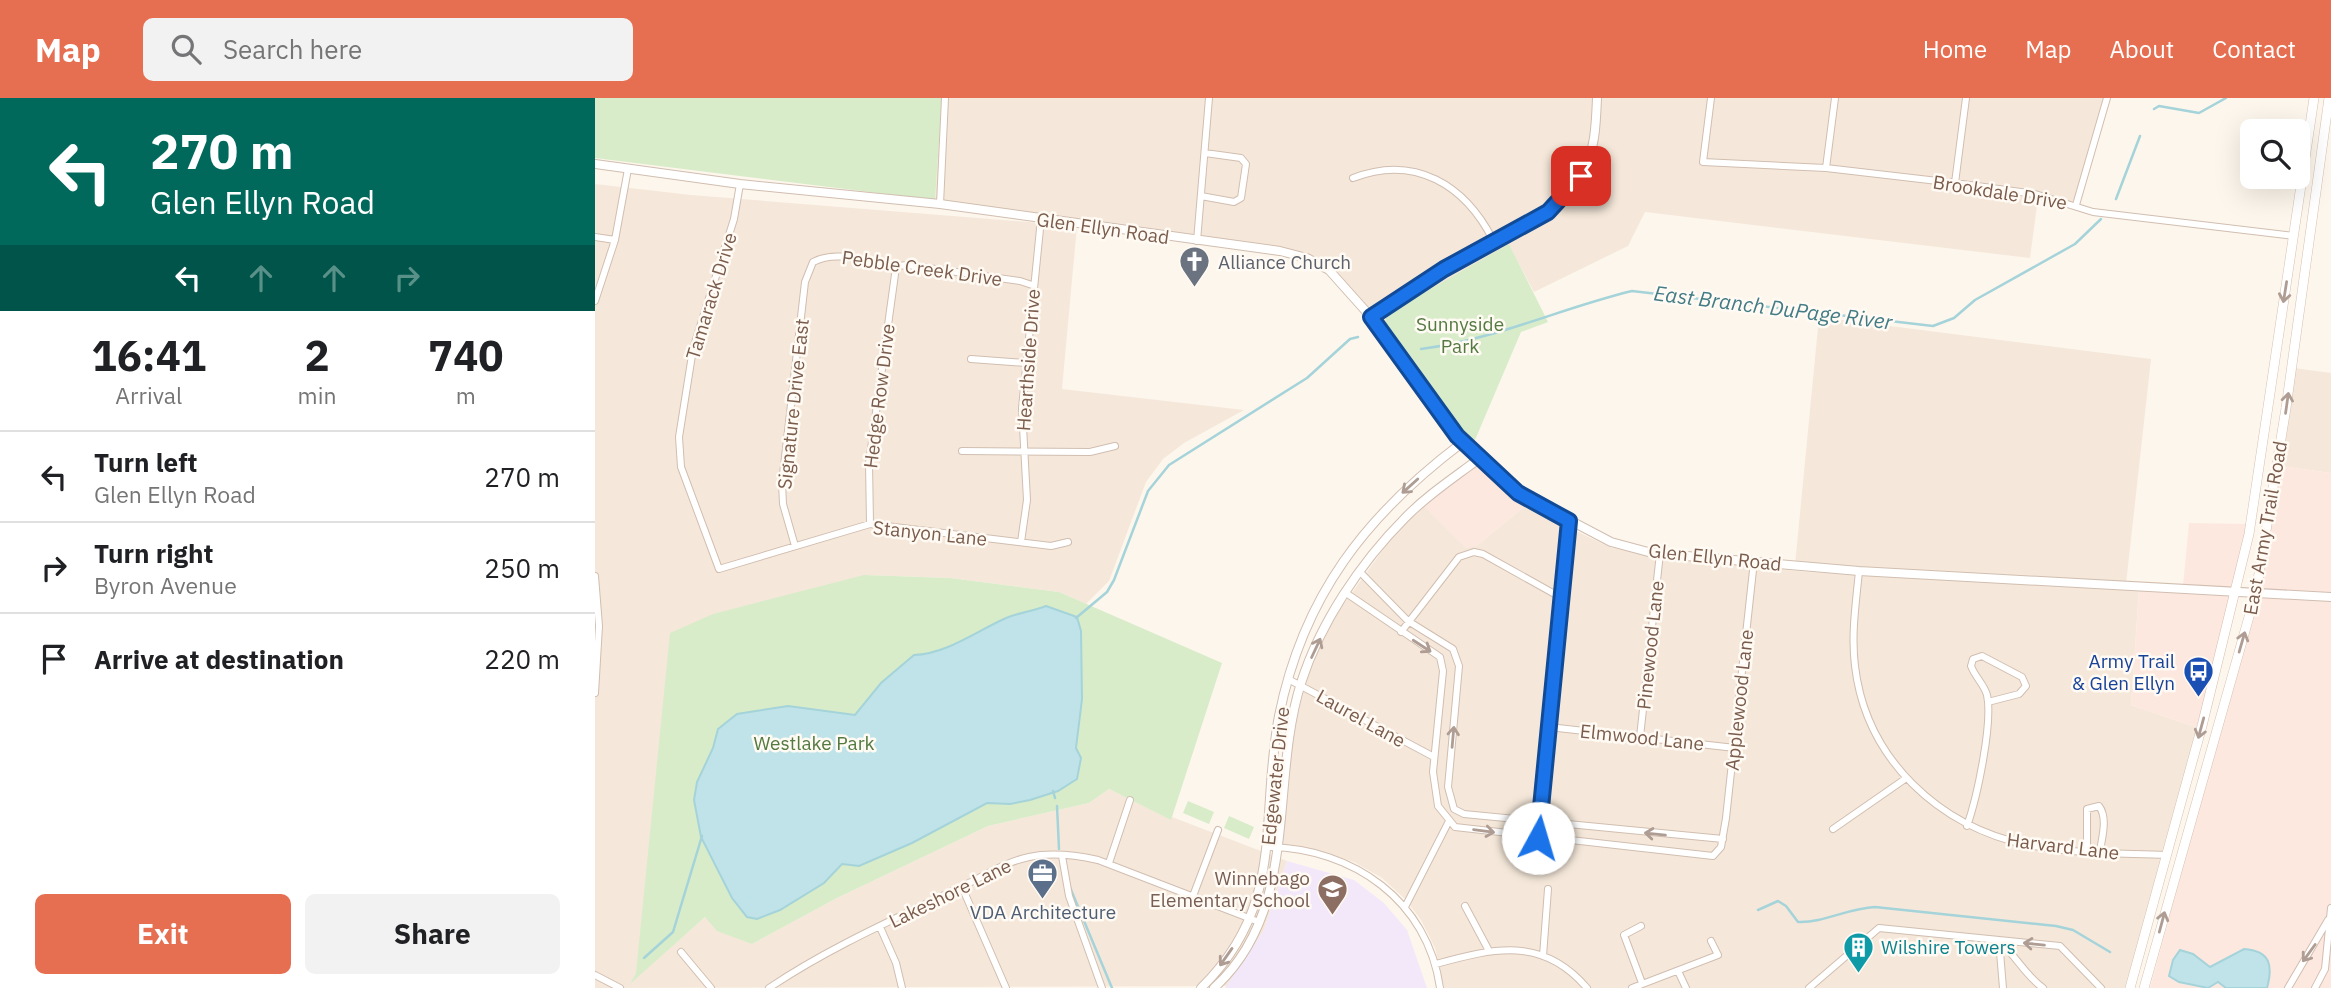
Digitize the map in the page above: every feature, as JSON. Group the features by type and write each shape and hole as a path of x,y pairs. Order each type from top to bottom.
{"main road":[{"name":"East Army Trail Road","path":"2130,988 2237,591 2249,534 2314,98"},
{"name":"East Army Trail Road","path":"2144,988 2256,592 2329,98"},
{"path":"2296,225 2309,241"}],"street":[{"path":"940,204 946,98"},
{"path":"1196,241 1209,98"},
{"path":"1371,317 1493,240 1548,212 1577,182 1594,141 1597,98"},
{"name":"Brookdale Drive","path":"1711,98 1703,162 1826,168 1955,183 2035,194 2094,212 2294,236"},
{"path":"1826,168 1835,98"},
{"path":"1955,183 1966,98"},
{"path":"2076,205 2107,98"},
{"path":"1201,196 1234,202 1241,198 1246,164 1241,158 1205,153"},
{"name":"Glen Ellyn Road","path":"595,164 740,184 940,204 1280,251 1307,258 1329,270 1371,317 1462,442 1518,493 1611,542 1660,553 1859,571 2331,597"},
{"path":"595,301 615,240 628,169"},
{"path":"1353,178 1372,171 1426,175 1442,181 1457,190 1477,210 1493,240"},
{"name":"Tamarack Drive","path":"719,569 681,467 679,437 693,349 734,219 740,184"},
{"name":"Hearthside Drive","path":"1021,542 1027,500 1022,408 1032,285 1041,219"},
{"path":"595,237 615,240"},
{"name":"Pebble Creek Drive","path":"813,262 832,255 882,262 896,267 907,265 1032,285"},
{"name":"Signature Drive East","path":"795,546 783,504 782,483 805,282 813,262"},
{"name":"Hedge Row Drive","path":"870,524 869,463 896,267"},
{"path":"971,359 1026,363"},
{"name":"Edgewater Drive","path":"1201,988 1241,937 1258,899 1268,847 1277,729 1288,679 1304,630 1352,546 1388,506 1462,442"},
{"path":"962,451 1090,452 1115,446"},
{"name":"Edgewater Drive","path":"1214,988 1251,940 1268,904 1278,847 1285,750 1300,685 1327,625 1346,593 1406,517 1481,458"},
{"path":"1538,838 1569,521"},
{"name":"Stanyon Lane","path":"719,569 870,524 1051,546 1068,542"},
{"path":"1401,632 1458,557 1474,552 1560,597"},
{"name":"Pinewood Lane","path":"1640,737 1660,553"},
{"name":"Applewood Lane","path":"1723,839 1754,561"},
{"name":"Harvard Lane","path":"1859,571 1853,643 1861,697 1876,734 1905,779 1967,826 1999,839 2030,846 2166,855"},
{"path":"1346,593 1440,657 1433,772 1438,806 1449,821 1463,829 1538,838 1713,856 1718,853 1723,839 1464,814 1454,809 1448,787 1459,666 1453,649 1408,621 1361,573"},
{"path":"595,576 599,626 595,693"},
{"path":"1967,826 1979,789 1988,702 1984,686 1971,666 1973,659 1982,656 2022,677 2026,685 2019,694 1988,702"},
{"name":"Laurel Lane","path":"1288,679 1434,757"},
{"name":"Elmwood Lane","path":"1549,727 1735,748"},
{"path":"1833,829 1905,779"},
{"path":"1109,863 1130,800"},
{"path":"2087,850 2084,816 2087,809 2099,806 2103,811 2100,851"},
{"path":"1405,907 1449,821"},
{"path":"1193,897 1218,830"},
{"path":"1268,847 1320,854 1348,863 1380,883 1405,907 1423,932 1436,964 1440,988"},
{"name":"Lakeshore Lane","path":"769,988 778,986 814,959 1015,861 1041,855 1076,855 1109,863 1259,922"},
{"path":"1062,856 1069,896 1102,988"},
{"path":"963,887 1006,988"},
{"path":"1543,956 1548,889"},
{"path":"1465,906 1488,950"},
{"path":"2315,988 2325,970 2331,908"},
{"path":"2288,988 2329,918"},
{"path":"1640,926 1624,935 1642,983"},
{"path":"880,928 896,963 902,988"},
{"path":"1809,988 1879,928 2060,946 2101,988"},
{"path":"1999,940 2003,988"},
{"path":"1999,940 2014,953 2027,976 2043,988"},
{"path":"1632,988 1718,955 1711,941"},
{"path":"1436,964 1504,948 1543,956 1571,968 1587,988"},
{"path":"681,952 711,988"},
{"path":"1678,971 1686,988"},
{"path":"595,975 620,988"}],"shaded area":[{"path":"942,98 2108,98 2073,207 2038,198 2030,258 1645,212 1628,246 1534,292 1509,245 1392,311 1386,318 1386,325 1366,307 1332,268 1304,253 935,200"},
{"path":"595,184 691,195 1077,226 1062,389 1244,410 1184,443 1163,459 1146,482 1109,581 1086,604 1059,592 950,578 864,575 632,981 705,917 752,944 837,898 988,826 1089,803 1109,789 1170,819 1172,817 1287,861 1264,930 1227,986 595,988"},
{"path":"1819,317 2151,359 2126,584 1795,565"},
{"path":"2294,368 2331,373 2331,473 2280,466"},
{"path":"1480,461 1530,502 1476,546 1466,548 1423,505"},
{"path":"2280,466 2331,473 2331,988 2150,988 2238,664"},
{"path":"1530,502 1561,524 1612,548 1656,556 1807,572 2139,590 2131,705 2198,728 2128,988 1444,988 1435,948 1421,920 1406,900 1382,878 1354,862 1324,852 1281,845 1288,749 1312,661 1333,619 1395,533 1423,505 1476,546"},
{"path":"2189,523 2248,524 2234,588 2183,586"},
{"path":"2139,590 2233,594 2198,728 2131,705"},
{"name":"Winnebago Elementary School","path":"1287,861 1354,880 1384,903 1407,930 1427,988 1225,988 1264,930"}],"green space":[{"path":"595,98 942,98 935,200 595,158"},
{"name":"Sunnyside Park","path":"1509,244 1548,322 1521,332 1472,447 1386,325 1386,318 1392,311"},
{"name":"Westlake Park","path":"864,575 950,578 1059,592 1222,663 1171,820 1109,789 1089,803 988,826 837,898 752,944 717,931 705,917 630,984 636,973 670,633 713,614"},
{"path":"1188,801 1214,812 1209,824 1183,813"},
{"path":"1229,816 1254,827 1249,839 1224,828"}],"water":[{"path":"1046,606 1077,617 1081,631 1082,699 1076,748 1081,758 1077,779 1058,791 1030,800 1010,804 987,803 912,843 859,866 842,864 824,883 780,910 757,919 747,917 732,898 701,837 694,800 697,782 713,748 718,729 737,714 788,706 855,715 881,683 914,655 949,647 1004,619"},
{"path":"2244,949 2260,953 2268,961 2270,973 2267,988 2226,988 2218,982 2208,988 2179,982 2169,976 2173,960 2180,950 2193,954 2210,967"}],"waterway":[{"name":"East Branch DuPage River","path":"2154,109 2159,106 2199,113 2226,98"},
{"name":"East Branch DuPage River","path":"2116,199 2140,136"},
{"name":"East Branch DuPage River","path":"1421,349 1475,339 1632,291 1933,326 1954,318 1975,300 2075,244 2101,219"},
{"name":"East Branch DuPage River","path":"1076,618 1107,592 1148,491 1169,465 1307,378 1350,339 1358,337"},
{"path":"1053,791 1055,798"},
{"path":"1057,806 1059,849"},
{"path":"644,958 673,932 702,836"},
{"path":"1069,885 1112,988"},
{"path":"1758,910 1778,901 1786,906 1798,922 1875,907 2056,926 2073,930 2110,952"}],"place":[{"name":"Alliance Church","path":"1195,289"},
{"name":"Army Trail & Glen Ellyn","path":"2198,699"},
{"name":"VDA Architecture","path":"1043,900"},
{"name":"Winnebago Elementary School","path":"1333,916"},
{"name":"Wilshire Towers","path":"1858,974"}],"route":[{"path":"1538,838 1569,521 1518,493 1457,436 1371,317 1422,282 1548,212 1566,196 1581,176"}]}
